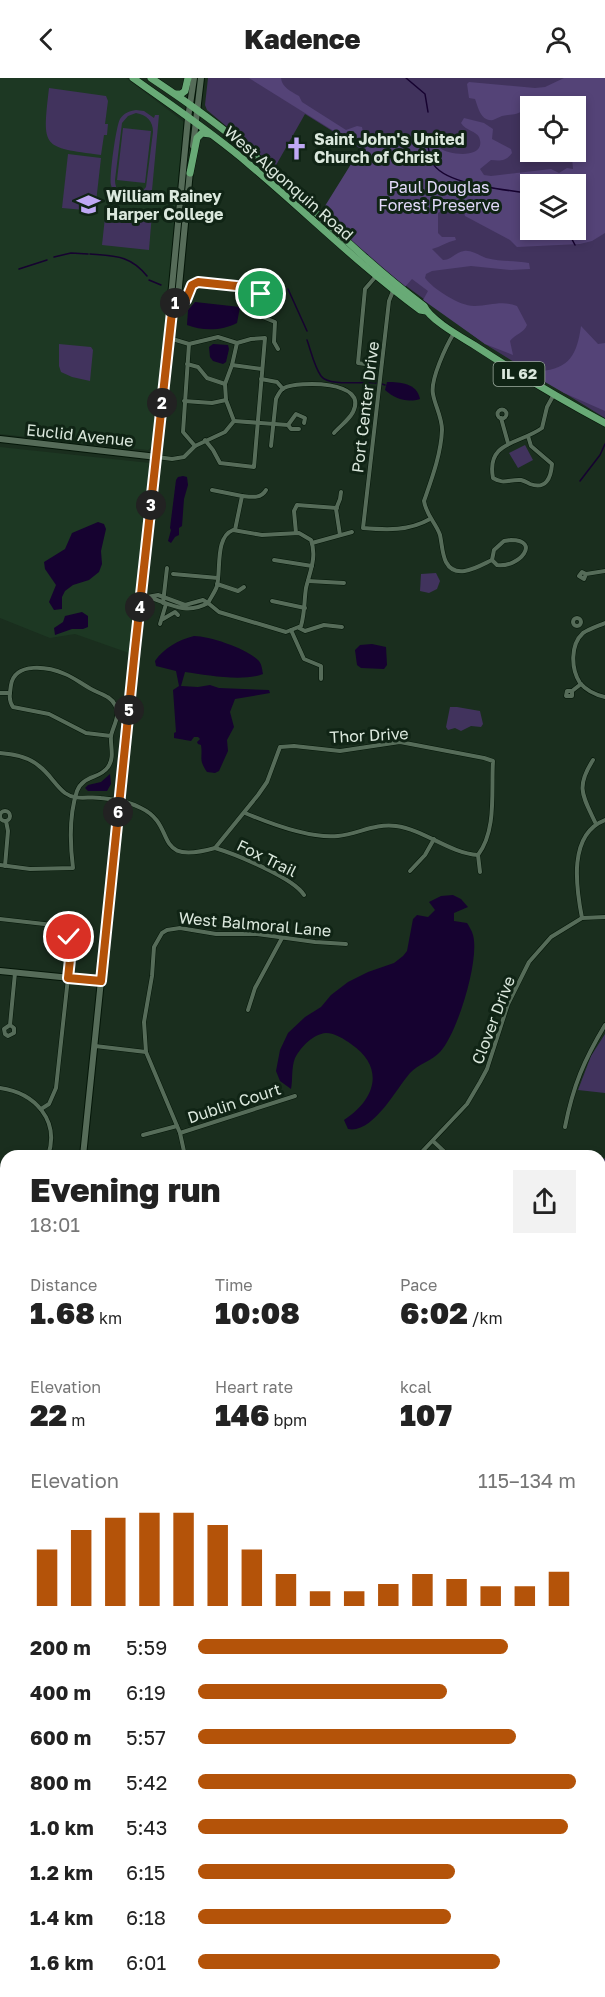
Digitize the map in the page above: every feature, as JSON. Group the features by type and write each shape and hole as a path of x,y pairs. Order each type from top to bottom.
{"main road":[{"name":"West Algonquin Road","path":"133,78 212,134 378,274 424,306 426,311 454,333 553,396 605,423"},
{"name":"West Algonquin Road","path":"151,78 246,148 393,291 420,310 426,311"},
{"path":"174,94 181,94 185,91 188,78"},
{"path":"84,1150 119,802 144,596 173,303 171,297 188,118 194,78"},
{"path":"173,303 178,297 201,78"},
{"path":"190,173 197,138 202,134 212,134"},
{"name":"Euclid Avenue","path":"0,439 157,457"},
{"path":"0,971 101,981"}],"street":[{"path":"372,365 358,363 365,289 378,274"},
{"path":"173,303 186,300 192,285 198,282 259,289 261,294 260,316 275,322 274,342 278,348"},
{"name":"Port Center Drive","path":"393,291 389,300 363,528 403,529 418,526 430,519"},
{"path":"454,333 447,345 432,388 442,424 439,451 424,501 425,510 439,533 446,562 450,567 464,572 492,560"},
{"path":"169,338 189,344 218,337 237,343 265,338 254,467 220,463 205,440"},
{"path":"234,421 226,400 225,384 237,343"},
{"path":"189,344 183,432 195,446"},
{"path":"187,364 198,367 207,378 225,384"},
{"path":"232,365 262,369"},
{"path":"261,379 277,382 283,389"},
{"path":"271,446 276,399 283,389 302,385 327,385 348,390 354,400 354,411 334,433"},
{"path":"528,436 531,446 552,464 549,480 544,485 538,486 522,480 504,483 493,478 491,469 498,451 508,443 542,428 547,407 553,396"},
{"path":"184,401 212,403 226,400"},
{"path":"288,425 296,414 304,418 304,423"},
{"path":"501,418 508,443"},
{"path":"157,457 172,459 184,457 195,446 225,432 234,421"},
{"path":"234,421 288,425 291,429 299,429"},
{"path":"212,490 242,496 257,496 266,490"},
{"path":"340,492 337,508 340,535"},
{"path":"235,530 242,496"},
{"path":"296,533 294,511 297,505 337,508"},
{"path":"144,596 152,594 185,605 204,600 208,603 219,612 286,633 301,626 308,581 315,555 312,543 305,536 296,533 262,535 235,530 226,532 222,540 217,584 208,603 191,609 177,608 144,596"},
{"path":"312,543 352,531"},
{"path":"520,540 525,544 526,550 518,561 504,566 497,565 492,560 494,549 504,542 520,540"},
{"path":"274,560 312,566"},
{"path":"167,568 162,622 173,617"},
{"path":"586,574 605,572"},
{"path":"172,574 218,578"},
{"path":"308,581 344,583"},
{"path":"217,584 238,591 244,587"},
{"path":"272,602 305,608"},
{"path":"605,624 584,633 575,644 573,659 581,684 589,691 605,697"},
{"path":"298,627 305,631 324,626 342,627"},
{"path":"579,626 584,633"},
{"path":"291,630 304,659 321,666 321,679"},
{"path":"6,821 8,831 2,865 30,869 73,868 71,832 76,798 84,780 100,774 108,767 112,752 111,736 117,713 115,704 108,698 63,673 32,668 21,669 13,679 10,693 9,700 15,708 49,714 86,733 111,736"},
{"path":"572,691 581,684"},
{"path":"0,693 10,693"},
{"name":"Thor Drive","path":"245,813 267,782 280,747 294,746 340,751 400,742 439,748 493,761 489,834 478,855"},
{"path":"0,753 26,758 39,765 65,793 76,798 101,798 138,806 153,814 160,823 167,842 174,850 186,853 215,848 245,813 281,828 323,835 338,836 384,825 417,831 466,854 478,855 480,872"},
{"path":"593,760 584,774 581,788 596,824"},
{"path":"582,918 577,858 580,845 596,824 605,820"},
{"path":"410,871 425,855 434,839"},
{"name":"Fox Trail","path":"215,848 243,858 278,876 300,888 304,896"},
{"name":"Clover Drive","path":"425,1150 467,1104 487,1069 508,1004 529,962 551,937 582,918 605,916"},
{"path":"0,920 54,925 65,933 71,950 56,1092 49,1104 41,1109"},
{"name":"West Balmoral Lane","path":"146,1052 145,1012 152,976 154,947 162,933 180,928 346,944"},
{"path":"248,1010 255,988 283,938"},
{"path":"10,1025 15,973"},
{"path":"565,1127 575,1086 586,1056 605,1025"},
{"path":"95,1046 146,1052 180,1133 184,1150"},
{"path":"0,1088 14,1090 30,1098 41,1109 49,1127 50,1150"},
{"name":"Dublin Court","path":"180,1133 295,1096"},
{"path":"143,1135 177,1126"},
{"path":"434,1142 443,1150"}],"shaded area":[{"name":"William Rainey Harper College","path":"0,78 126,78 184,122 153,446 148,450 0,434"},
{"path":"195,302 240,307 237,323 225,328 212,329 187,325 188,310"},
{"path":"213,344 228,345 226,362 223,364 213,361 210,357 209,347"},
{"path":"387,382 402,383 412,387 420,399 406,400 393,396 385,390"},
{"path":"0,447 150,463 129,653 75,634 50,638 0,618"},
{"path":"183,476 187,477 188,485 184,499 182,526 179,528 179,535 171,543 168,541 176,480"},
{"path":"98,522 104,524 106,529 99,572 89,580 73,585 65,591 62,597 62,609 54,610 49,602 56,585 45,569 44,562 65,549 72,533"},
{"path":"82,612 88,616 88,627 72,629 55,635 54,628 63,622 65,616"},
{"path":"194,636 218,641 246,652 259,662 263,674 235,678 185,672 181,686 210,685 219,688 269,690 270,693 235,699 230,712 234,727 227,740 228,751 219,771 215,773 207,772 203,764 201,745 197,742 200,739 198,737 194,737 191,741 174,738 176,732 173,690 179,686 176,671 156,666 155,661 172,645"},
{"path":"372,644 386,647 387,665 384,669 361,668 357,665 355,650 360,645"},
{"path":"110,774 111,784 107,791 88,791 85,788 101,782"},
{"path":"453,895 461,899 468,907 454,913 454,921 467,923 473,933 474,946 466,996 453,1030 440,1052 410,1073 375,1118 357,1129 348,1129 344,1120 363,1103 372,1083 369,1063 362,1053 336,1035 326,1033 312,1038 295,1058 291,1089 280,1081 276,1071 280,1050 288,1033 348,982 394,963 403,956 407,951 413,919 417,915 428,917 435,910 429,902 441,896"}],"green space":[{"name":"Paul Douglas Forest Preserve","path":"208,78 605,78 605,418 485,344 360,252 361,149 305,114 275,167 207,110 205,105"},
{"path":"249,78 281,78 285,86 299,96 302,102 346,130 357,126 362,127 363,132 370,134 379,131 386,136 402,134 407,142 424,134 432,136 440,148 452,153 467,154 478,149 480,144 478,135 461,123 464,118 484,123 493,129 492,139 511,149 512,153 503,160 491,160 480,169 484,175 491,176 551,169 559,173 567,168 573,169 572,162 586,162 586,96 520,96 520,112 489,120 481,113 475,99 469,98 467,84 469,82 535,88 545,87 564,78 605,78 605,233 592,241 580,244 517,247 510,240 465,216 463,208 451,208 438,213 438,233 442,237 455,237 456,240 432,249 443,260 467,251 491,259 529,263 530,269 511,270 471,266 432,271 426,274 425,278 441,292 462,304 475,306 506,303 517,306 527,325 510,341 513,355 485,344 423,300 428,291 412,279 405,287 360,252 320,214 361,148"},
{"path":"49,88 106,96 108,101 105,124 108,124 101,155 67,150 50,141 46,123"},
{"path":"136,110 144,111 154,118 155,115 159,115 151,201 145,200 146,196 130,201 120,198 111,185 118,124 123,115","holes":["140,114 151,122 153,132 146,187 140,194 131,197 119,192 115,180 122,123 128,116"]},
{"path":"123,128 151,131 145,183 117,180"},
{"path":"68,154 101,158 95,211 62,208"},
{"path":"106,208 152,213 149,250 102,245"},
{"path":"581,326 598,344 605,343 605,411 564,393 538,378 540,371 558,367 570,358 577,345"},
{"path":"59,344 91,347 93,350 90,381 61,372"},
{"path":"525,445 533,460 518,468 509,453"},
{"path":"436,573 440,581 437,589 429,593 420,591 421,574"},
{"path":"450,707 480,711 483,724 481,727 471,726 461,731 455,728 448,730 446,727"},
{"path":"605,1034 605,1093 578,1090 591,1056"}],"waterway":[{"path":"406,78 425,94 428,112"},
{"path":"427,139 432,162 449,176 477,185 520,192"},
{"path":"572,240 575,245"},
{"path":"54,257 71,253 88,254"},
{"path":"90,254 115,256 128,260 147,276"},
{"path":"19,269 47,260"},
{"path":"149,280 161,285"},
{"path":"288,289 307,331"},
{"path":"307,340 316,368 325,379 338,383 376,383"},
{"path":"580,481 600,455 605,444"}],"place":[{"name":"Saint John's United Church of Christ","path":"296,148"},
{"name":"William Rainey Harper College","path":"88,205"}],"route":[{"path":"69,937 71,950 68,978 101,981 173,303 186,300 192,285 198,282 256,288 261,294"}]}
